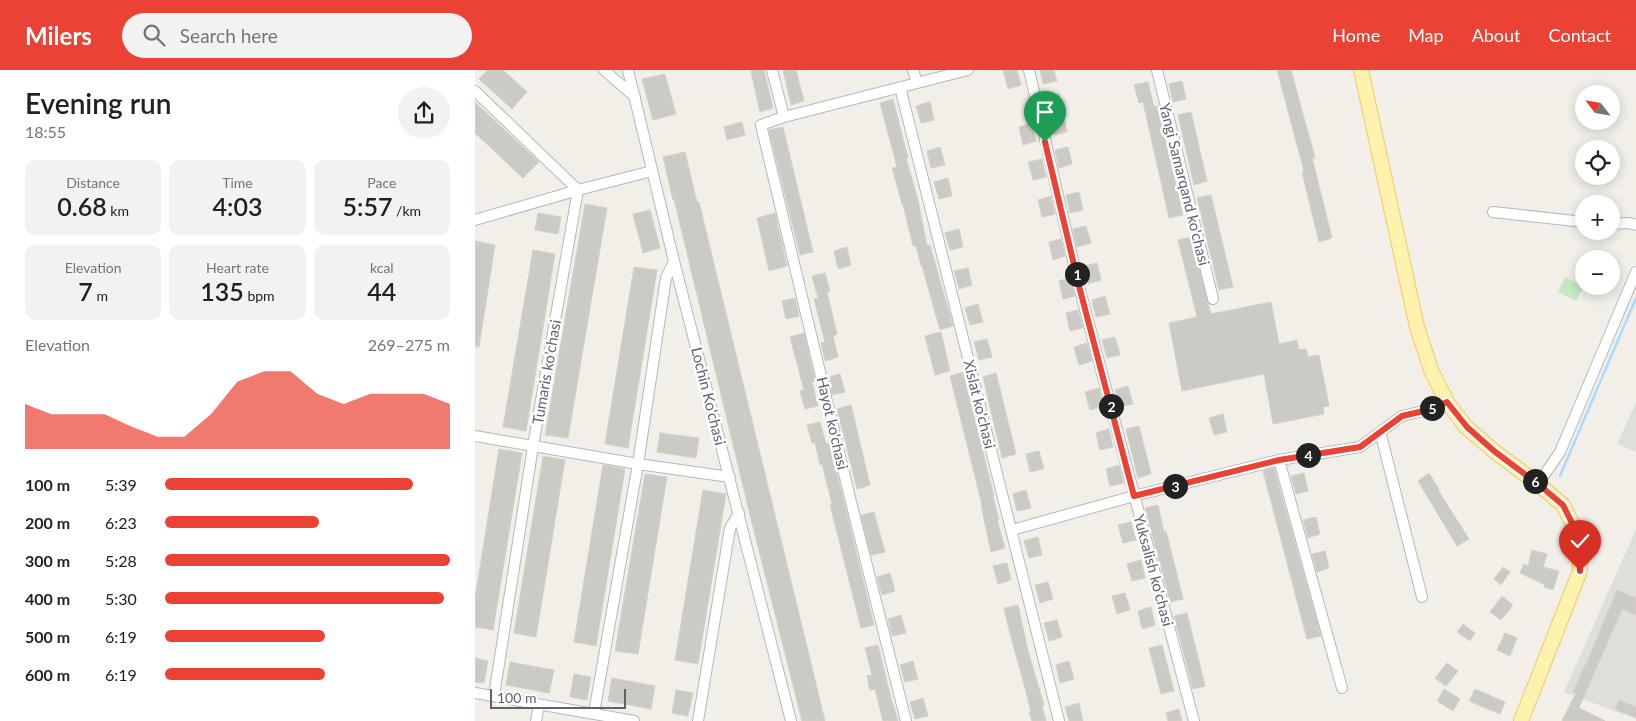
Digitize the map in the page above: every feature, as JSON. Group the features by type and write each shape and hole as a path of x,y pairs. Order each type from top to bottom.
{"main road":[{"path":"1361,70 1417,326 1431,370 1447,402 1467,427 1494,451 1563,505 1579,537 1580,571 1521,721"}],"street":[{"path":"604,70 635,98"},
{"name":"Lochin Ko'chasi","path":"628,70 791,721"},
{"path":"772,70 784,117 969,70"},
{"path":"913,70 917,83"},
{"name":"Yuksalish ko'chasi","path":"1029,70 1079,286 1194,721"},
{"name":"Yangi Samarqand ko'chasi","path":"1157,70 1213,299"},
{"name":"Xislat ko'chasi","path":"900,87 1059,721"},
{"path":"475,91 578,190"},
{"name":"Hayot ko'chasi","path":"784,117 761,125 851,502 906,721"},
{"path":"475,220 578,190 652,172"},
{"name":"Tumaris ko'chasi","path":"494,696 533,446 578,190"},
{"path":"1493,212 1575,221"},
{"path":"1620,224 1636,225"},
{"path":"594,713 638,464 667,278 675,261"},
{"path":"1538,484 1560,452 1636,272"},
{"path":"1012,530 1134,496 1279,460 1360,447 1402,416 1428,410 1447,402"},
{"path":"1379,433 1422,597"},
{"path":"475,436 638,464 730,477"},
{"path":"1279,460 1342,688"},
{"path":"698,721 730,528 739,513"},
{"path":"475,693 634,721"},
{"path":"536,721 539,705"}],"shaded area":[{"path":"1636,402 1636,452 1617,444"},
{"path":"1636,529 1636,719 1564,692"}],"green space":[{"path":"1565,277 1575,282 1575,295 1579,295 1576,301 1558,292"}],"building":[{"path":"488,70 503,70 527,92 512,109 479,79"},
{"path":"764,70 773,108 760,112 751,71"},
{"path":"783,70 796,70 804,101 791,105"},
{"path":"1003,70 1017,70 1021,85 1008,89"},
{"path":"1040,70 1054,70 1057,81 1043,84"},
{"path":"1277,70 1291,70 1315,158 1312,158 1332,238 1319,242 1302,172 1304,171"},
{"path":"665,74 676,114 653,120 642,79"},
{"path":"1182,81 1186,99 1173,102 1169,84"},
{"path":"1148,82 1154,107 1158,106 1183,215 1169,218 1143,102 1139,103 1134,85"},
{"path":"1059,94 1067,132 1054,135 1045,98"},
{"path":"893,99 908,158 906,158 918,200 927,246 930,245 953,326 940,330 916,246 913,246 892,168 897,167 880,103"},
{"path":"475,102 539,162 523,178 475,133"},
{"path":"930,102 934,120 921,123 916,106"},
{"path":"1191,112 1207,181 1194,185 1178,115"},
{"path":"742,122 745,135 727,140 724,127"},
{"path":"1032,123 1036,141 1023,145 1019,127"},
{"path":"783,127 813,252 800,255 769,130"},
{"path":"940,147 945,165 931,168 927,151"},
{"path":"1068,147 1072,164 1059,168 1055,150"},
{"path":"685,152 697,202 699,202 825,721 802,721 750,515 663,157"},
{"path":"1042,159 1046,177 1033,180 1028,162"},
{"path":"948,178 952,196 939,199 934,182"},
{"path":"1079,192 1083,210 1070,213 1066,195"},
{"path":"1211,195 1233,287 1219,290 1197,198"},
{"path":"1051,196 1055,214 1042,217 1038,200"},
{"path":"585,204 607,208 568,438 545,435"},
{"path":"650,210 660,248 643,253 633,214"},
{"path":"538,213 561,217 558,234 535,230"},
{"path":"775,213 787,266 769,271 757,218"},
{"path":"1086,226 1091,243 1077,247 1073,229"},
{"path":"959,229 963,247 950,250 945,233"},
{"path":"1191,237 1211,314 1271,302 1279,344 1297,340 1299,350 1306,349 1308,357 1319,355 1329,406 1323,407 1324,414 1273,424 1264,374 1182,391 1169,323 1197,317 1178,240"},
{"path":"1061,239 1065,256 1053,260 1049,242"},
{"path":"475,241 495,245 479,347 475,346"},
{"path":"847,247 851,265 838,269 834,251"},
{"path":"533,250 555,254 526,431 503,427"},
{"path":"1097,263 1101,280 1088,284 1084,266"},
{"path":"634,267 657,270 628,448 605,444"},
{"path":"968,268 972,285 959,289 954,271"},
{"path":"825,273 830,291 827,292 837,334 833,336 838,357 825,361 821,343 825,342 814,299 818,298 812,276"},
{"path":"1070,278 1075,296 1063,299 1059,281"},
{"path":"1105,296 1110,314 1096,317 1092,300"},
{"path":"795,298 799,316 786,319 782,301"},
{"path":"978,304 983,322 970,325 965,308"},
{"path":"1078,310 1083,328 1070,331 1066,313"},
{"path":"941,332 950,371 935,375 925,336"},
{"path":"804,333 815,381 812,382 818,406 805,409 800,391 804,390 790,337"},
{"path":"1115,337 1120,355 1107,358 1102,340"},
{"path":"987,339 992,357 979,360 974,342"},
{"path":"1087,343 1092,361 1079,365 1074,347"},
{"path":"963,372 1005,548 991,552 982,505 950,376"},
{"path":"996,373 1016,454 1002,458 983,377"},
{"path":"840,374 845,392 832,395 828,377"},
{"path":"1128,386 1133,404 1120,407 1115,390"},
{"path":"1099,388 1103,406 1090,410 1085,392"},
{"path":"851,405 870,485 857,489 837,409"},
{"path":"1223,414 1227,432 1214,435 1209,418"},
{"path":"820,422 826,444 829,443 837,473 874,625 861,628 830,505 832,504 822,464 820,465 815,442 812,443 807,425"},
{"path":"1139,426 1151,474 1138,478 1126,429"},
{"path":"1109,429 1113,447 1100,450 1096,433"},
{"path":"660,433 699,438 696,458 657,452"},
{"path":"499,449 522,453 493,630 475,627 475,598"},
{"path":"1039,451 1044,469 1030,472 1026,454"},
{"path":"543,456 565,460 536,637 514,633"},
{"path":"603,465 625,469 596,646 574,642"},
{"path":"1119,465 1124,483 1110,486 1106,469"},
{"path":"1274,468 1321,636 1307,639 1263,471"},
{"path":"1304,473 1308,491 1296,494 1291,476"},
{"path":"1429,473 1469,539 1457,546 1418,481"},
{"path":"645,474 667,477 638,654 615,651"},
{"path":"703,490 726,494 698,664 675,660"},
{"path":"1026,490 1031,508 1017,511 1013,494"},
{"path":"1158,505 1183,599 1170,602 1145,508"},
{"path":"874,512 885,552 871,555 861,515"},
{"path":"1316,517 1320,534 1308,538 1303,520"},
{"path":"1131,522 1136,540 1123,543 1118,525"},
{"path":"1038,537 1042,555 1029,558 1024,541"},
{"path":"1532,550 1547,554 1543,567 1559,571 1553,590 1520,573 1524,564 1528,566"},
{"path":"1325,551 1329,568 1317,572 1312,554"},
{"path":"1141,560 1145,578 1132,581 1127,564"},
{"path":"1007,563 1011,580 998,584 993,566"},
{"path":"1503,567 1510,572 1501,585 1494,579"},
{"path":"890,573 895,591 882,595 877,577"},
{"path":"1048,582 1053,599 1040,603 1035,585"},
{"path":"1617,590 1636,598 1636,615 1622,609 1579,708 1605,721 1562,721 1576,693 1573,692"},
{"path":"1125,593 1130,610 1117,614 1112,596"},
{"path":"1502,596 1513,605 1501,620 1490,612"},
{"path":"1018,605 1028,651 1044,705 1042,706 1046,721 1032,721 1009,630 1004,608"},
{"path":"1151,607 1155,625 1142,629 1138,611"},
{"path":"1187,613 1205,686 1193,689 1174,616"},
{"path":"901,615 906,633 892,636 888,619"},
{"path":"1057,620 1062,637 1049,641 1044,623"},
{"path":"1463,624 1475,633 1470,641 1457,632"},
{"path":"1505,633 1517,638 1510,656 1497,650"},
{"path":"878,645 898,721 883,721 875,689 870,690 867,676 872,675 865,648"},
{"path":"1162,645 1174,691 1161,694 1149,648"},
{"path":"475,658 488,661 484,683 475,682"},
{"path":"913,661 918,679 905,682 900,665"},
{"path":"1069,661 1074,679 1060,683 1056,665"},
{"path":"510,662 554,670 549,693 506,685"},
{"path":"1447,663 1458,671 1446,686 1435,678"},
{"path":"574,674 591,677 587,700 570,697"},
{"path":"612,678 655,686 651,709 608,701"},
{"path":"1444,689 1460,699 1453,711 1437,701"},
{"path":"1475,689 1505,702 1500,714 1469,701"},
{"path":"676,690 693,693 688,716 672,713"},
{"path":"923,698 928,716 915,719 910,702"},
{"path":"1619,700 1636,707 1636,718 1615,709"},
{"path":"1079,703 1083,721 1069,721 1065,707"},
{"path":"1179,709 1182,721 1168,721 1166,713"}],"waterway":[{"path":"1560,476 1636,298"}],"route":[{"path":"1045,142 1079,286 1134,496 1279,460 1360,447 1402,416 1428,410 1447,402 1467,427 1494,451 1563,505 1579,537 1580,571"}]}
